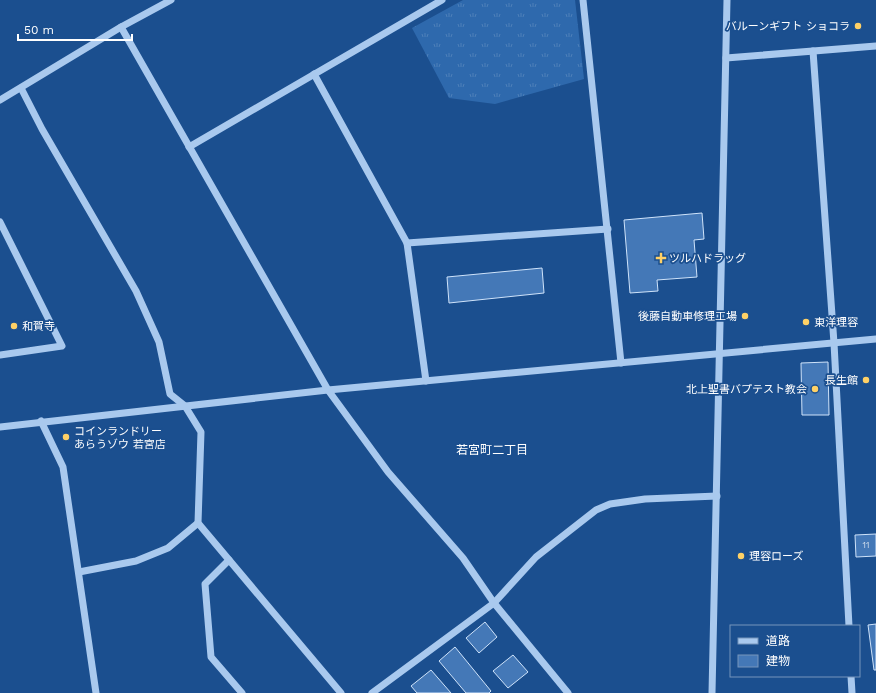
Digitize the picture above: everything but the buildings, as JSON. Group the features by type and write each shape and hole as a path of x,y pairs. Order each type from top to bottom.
{"street":[{"path":"0,100 121,27 171,0"},
{"path":"189,147 442,0"},
{"path":"583,0 621,363"},
{"path":"712,693 718,496 727,0"},
{"path":"121,27 328,390 388,472 463,558 494,603 568,693"},
{"path":"726,58 876,46"},
{"path":"813,51 834,343 849,625"},
{"path":"314,74 407,243 426,382"},
{"path":"21,88 42,129 136,291 158,342 170,394 184,406 201,432 198,523 341,693"},
{"path":"0,222 62,346 0,355"},
{"path":"407,243 608,229"},
{"path":"0,424 41,421 328,390 720,355 876,339"},
{"path":"41,421 63,467 96,693"},
{"path":"372,693 494,603 536,556 596,510 610,504 645,499 718,496"},
{"path":"79,572 136,561 168,548 198,523"},
{"path":"229,560 205,584 211,657 242,693"},
{"path":"851,677 852,693"}],"green space":[{"path":"463,0 575,0 584,79 495,104 449,98 412,28"}],"place":[{"name":"バルーンギフト ショコラ","path":"858,26"},
{"name":"ツルハドラッグ","path":"661,258"},
{"name":"後藤自動車修理工場","path":"745,316"},
{"name":"東洋理容","path":"806,322"},
{"name":"和賀寺","path":"14,326"},
{"name":"長生館","path":"866,380"},
{"name":"北上聖書バプテスト教会","path":"815,389"},
{"name":"コインランドリー あらうゾウ 若宮店","path":"66,437"},
{"name":"理容ローズ","path":"741,556"}],"district":[{"name":"若宮町二丁目","path":"492,450"}]}
